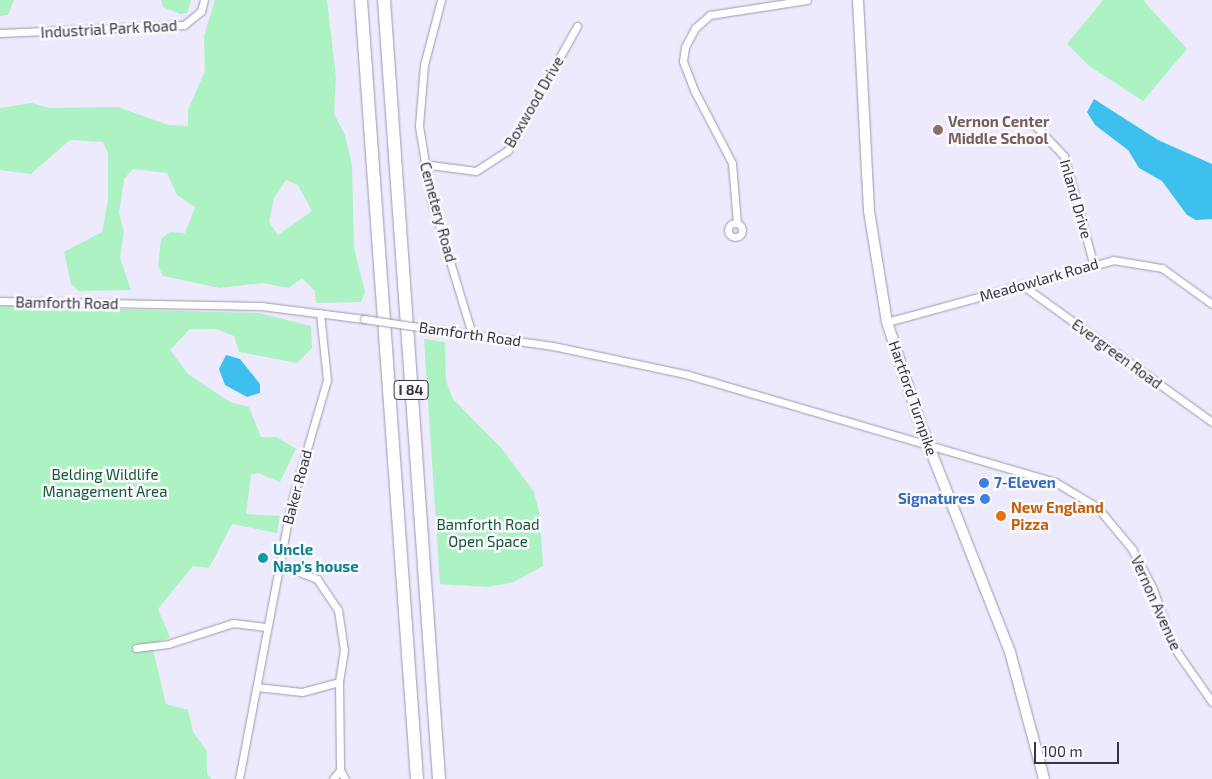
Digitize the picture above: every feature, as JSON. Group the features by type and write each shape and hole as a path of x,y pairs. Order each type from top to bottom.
{"highway":[{"name":"I 84","path":"360,0 417,779"},
{"name":"I 84","path":"384,0 439,779"}],"main road":[{"name":"Hartford Turnpike","path":"858,0 869,211 887,322 928,445 1010,652 1044,779"}],"street":[{"name":"Industrial Park Road","path":"0,33 184,25 201,11 204,0"},
{"name":"Cemetery Road","path":"441,0 421,88 423,164 472,334"},
{"path":"737,223 732,163 694,90 683,61 685,47 695,28 710,14 807,0"},
{"name":"Boxwood Drive","path":"423,164 476,171 508,150 577,26"},
{"name":"Inland Drive","path":"1029,119 1064,156 1093,263"},
{"name":"Meadowlark Road","path":"887,322 1022,285 1093,263 1130,259 1162,268 1212,304"},
{"name":"Evergreen Road","path":"1022,285 1212,422"},
{"name":"Bamforth Road","path":"0,302 261,306 573,349 689,375 928,445"},
{"name":"Baker Road","path":"239,779 290,504 327,380 320,313"},
{"name":"Vernon Avenue","path":"928,445 1055,482 1097,508 1144,568 1174,646 1212,702"},
{"path":"278,564 318,579 330,593 344,628 339,682 340,770 345,779"},
{"path":"136,648 168,644 233,623 266,628"},
{"path":"257,688 302,692 339,682"},
{"path":"333,779 340,770"}],"green space":[{"path":"0,0 14,0 8,15 0,16"},
{"path":"161,0 191,0 187,13 180,14 163,7"},
{"path":"215,0 327,0 336,77 334,114 345,135 352,165 354,248 365,292 361,302 316,303 315,291 302,278 289,288 263,283 220,288 163,276 158,266 161,239 170,232 185,233 195,207 177,195 167,173 133,169 124,179 119,213 124,232 120,258 131,290 79,291 71,284 64,252 102,232 108,200 108,153 103,142 70,140 31,174 0,170 0,108 32,103 50,108 118,107 168,125 188,126 188,110 205,71 204,36","holes":["286,180 298,185 312,211 278,235 269,222 274,198"]},
{"path":"1103,0 1143,0 1187,49 1143,101 1089,66 1067,44"},
{"name":"Belding Wildlife Management Area","path":"0,306 259,313 311,326 312,348 297,363 239,352 234,336 216,329 190,329 170,350 188,374 230,402 249,407 261,437 277,437 296,449 280,482 258,473 251,475 246,514 280,516 277,533 232,524 209,568 193,566 158,609 170,637 152,645 166,704 188,710 193,732 207,751 207,774 212,779 0,779"},
{"name":"Bamforth Road Open Space","path":"424,339 445,342 446,381 453,399 502,449 534,492 540,516 543,566 514,582 488,587 440,584"}],"water":[{"path":"1094,99 1158,140 1212,164 1212,219 1196,220 1187,215 1162,181 1139,168 1128,150 1095,125 1087,112"},
{"path":"226,355 240,359 260,384 260,393 247,397 225,385 219,369"}],"place":[{"name":"Vernon Center Middle School","path":"938,130"},
{"name":"7-Eleven","path":"984,483"},
{"name":"Signatures","path":"985,499"},
{"name":"New England Pizza","path":"1001,516"},
{"name":"Uncle Nap's house","path":"263,558"}]}
